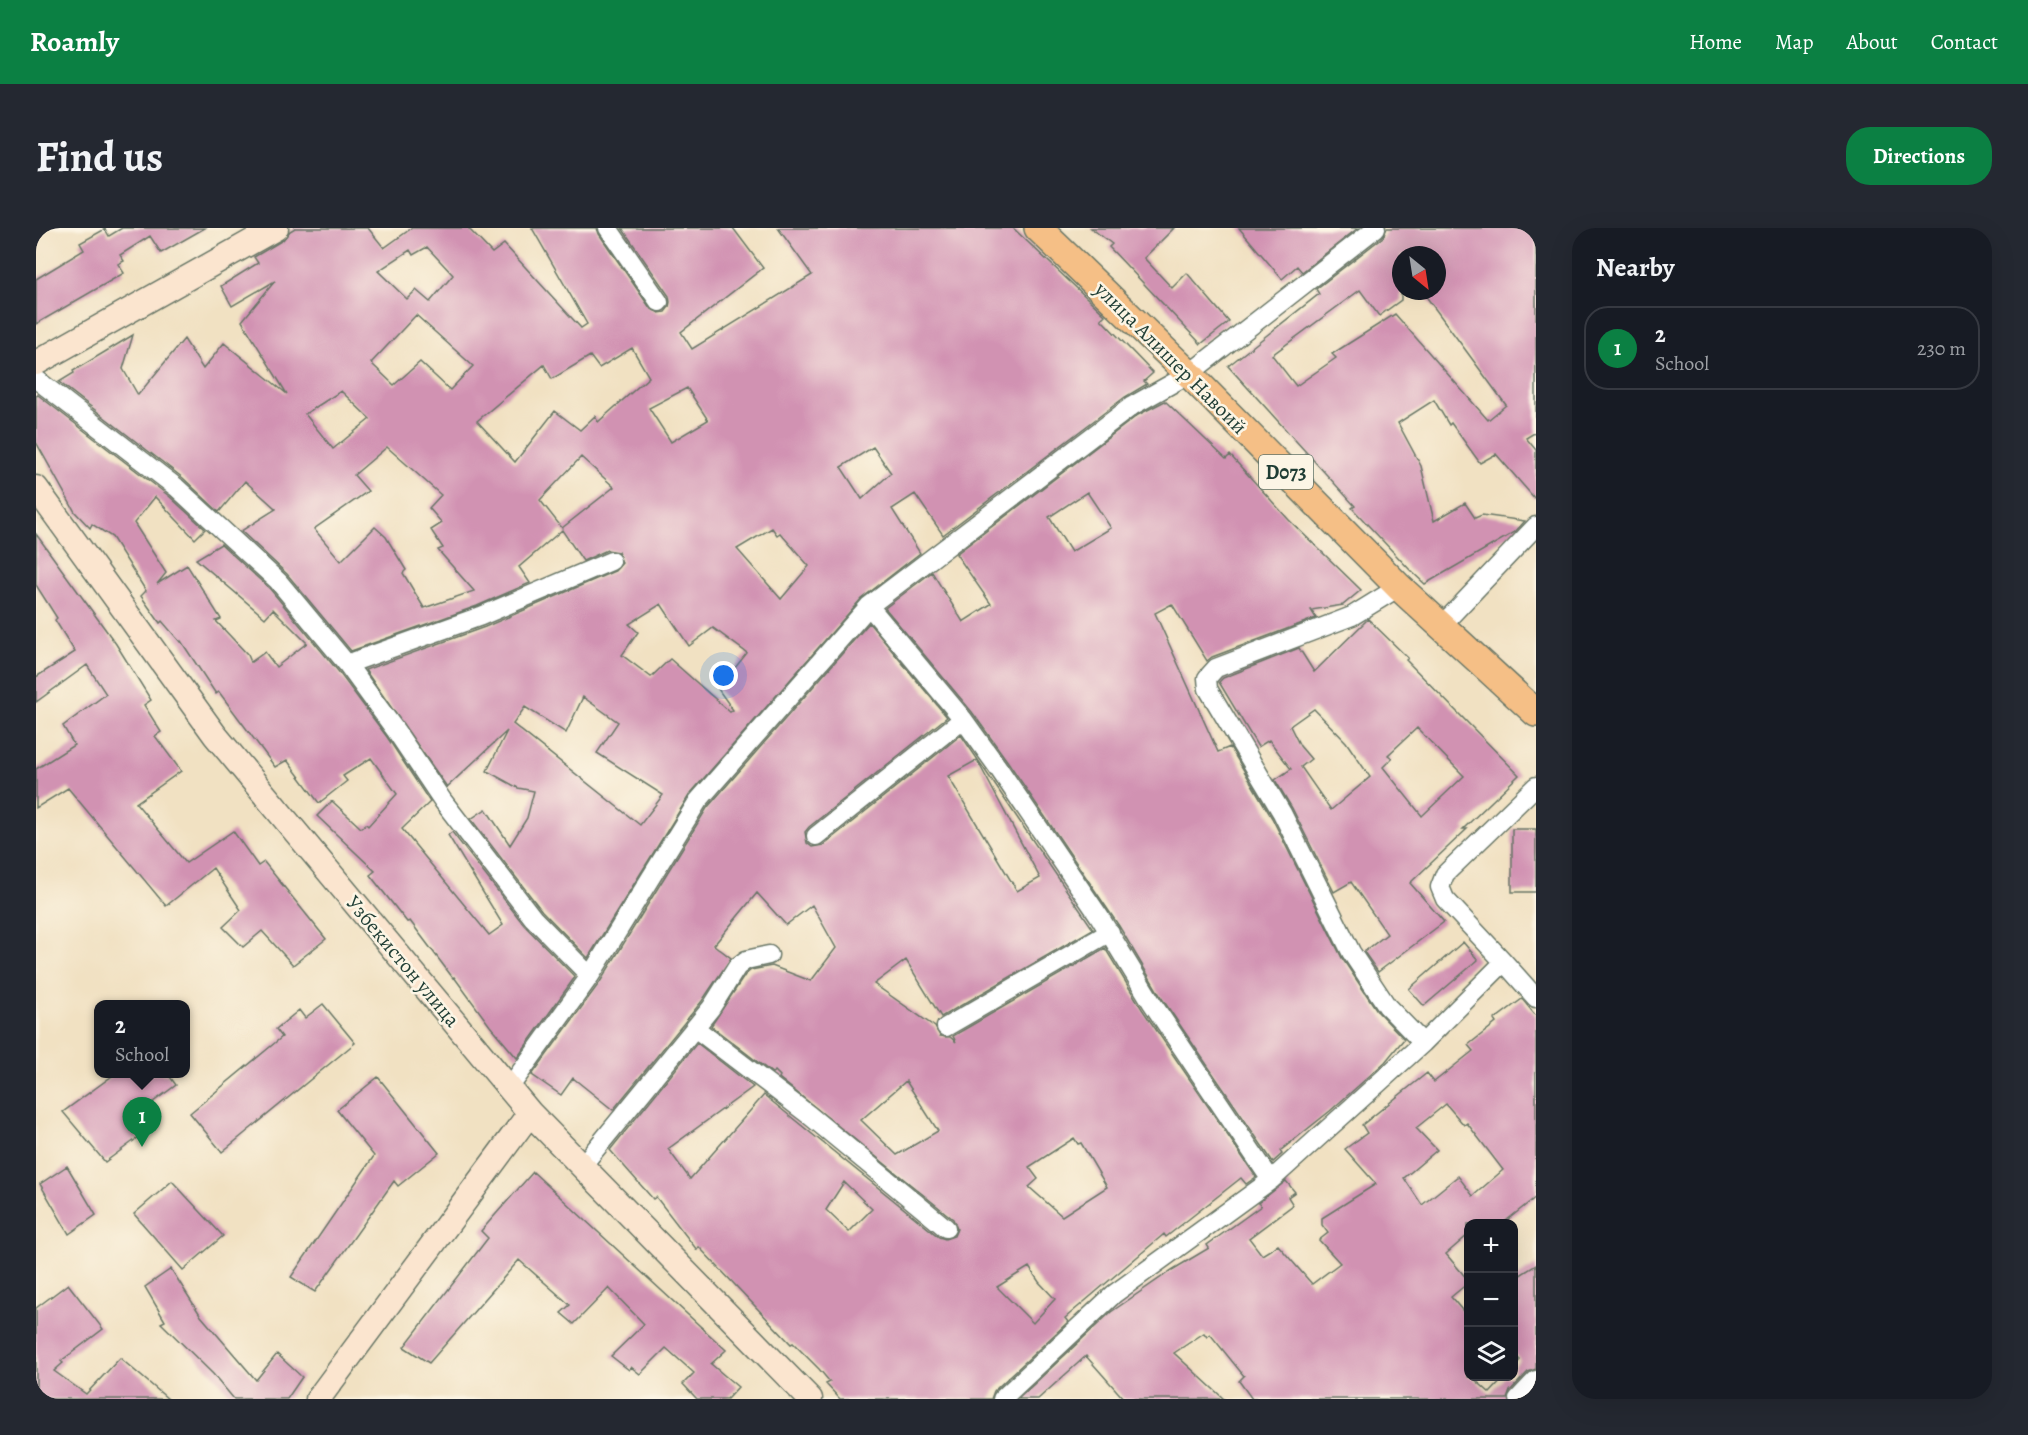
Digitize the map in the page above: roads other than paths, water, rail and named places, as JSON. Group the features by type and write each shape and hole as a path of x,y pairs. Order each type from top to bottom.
{"main road":[{"path":"36,363 276,228"},
{"name":"улица Алишер Навоий","path":"1038,228 1189,374 1399,586 1536,713"},
{"name":"Узбекистон улица","path":"36,488 216,735 530,1113 810,1399"},
{"path":"318,1399 530,1113"}],"street":[{"path":"608,228 659,302"},
{"path":"509,1088 590,976 698,801 869,606 1131,406 1189,374 1376,228"},
{"path":"36,379 185,494 278,581 347,664 443,801 533,918 590,976"},
{"path":"1441,626 1536,526"},
{"path":"347,664 481,615 611,561"},
{"path":"1399,586 1352,615 1216,669 1207,678 1208,689 1282,813 1351,952 1387,1006 1423,1043"},
{"path":"869,606 963,719 1110,933 1152,1003 1271,1180"},
{"path":"816,836 963,719"},
{"path":"1536,786 1445,874 1440,887 1445,899 1536,998"},
{"path":"946,1028 1110,933"},
{"path":"581,1167 711,1008 737,967 746,960 769,955"},
{"path":"1002,1399 1114,1294 1271,1180 1423,1043 1504,962"},
{"path":"695,1028 809,1115 946,1228"},
{"path":"1518,1399 1536,1380"}],"place":[{"name":"2","path":"142,1147"}]}
